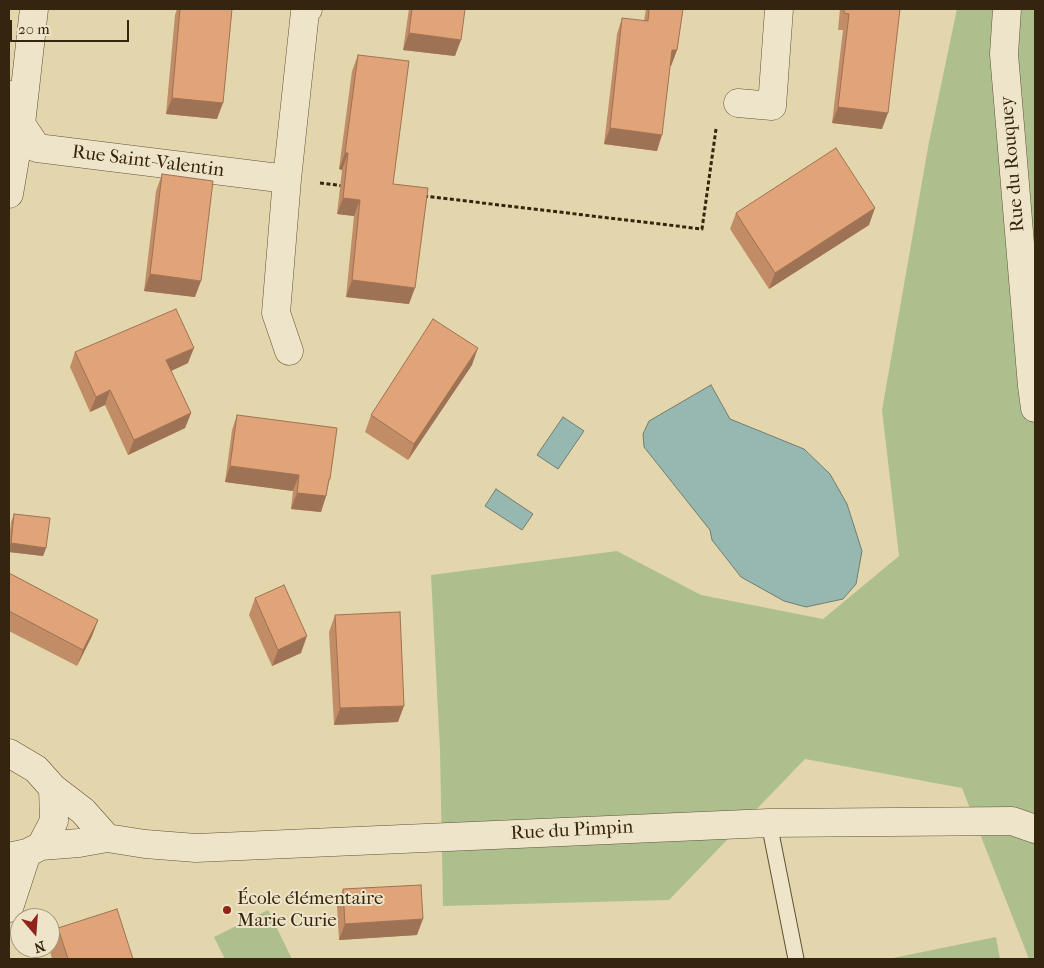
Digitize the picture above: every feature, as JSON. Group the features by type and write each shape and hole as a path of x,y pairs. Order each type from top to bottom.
{"street":[{"path":"9,194 21,124 34,9"},
{"path":"289,351 276,313 287,179 305,12 308,9"},
{"path":"738,104 772,106 779,9"},
{"name":"Rue du Rouquey","path":"1007,9 1004,54 1035,408"},
{"name":"Rue Saint-Valentin","path":"9,95 21,124 38,148 287,179"},
{"path":"9,754 36,769 53,788 83,811 107,838"},
{"path":"9,908 26,852 54,821 53,788"},
{"name":"Rue du Pimpin","path":"26,852 107,838 145,844 196,848 770,823 1012,821 1035,829"}],"lane":[{"path":"770,823 796,959"}],"path":[{"path":"416,195 702,229 719,109 738,104"},
{"path":"287,179 346,186"}],"green space":[{"path":"957,9 1035,9 1035,959 1029,959 962,788 805,759 669,900 443,906 440,750 431,575 617,551 701,595 823,619 899,556 882,410 929,142"},
{"path":"268,910 292,959 225,959 214,937"},
{"path":"996,937 1000,959 888,959"}],"water":[{"path":"711,385 730,419 804,449 830,474 847,504 862,551 856,584 843,599 806,607 784,601 741,577 712,540 710,530 644,447 643,434 649,421"},
{"path":"563,417 584,431 558,469 537,455"},
{"path":"496,489 533,514 522,530 485,506"}],"building":[{"path":"180,9 232,9 223,103 172,98"},
{"path":"412,9 465,9 461,40 409,33"},
{"path":"649,9 683,9 677,50 672,50 662,135 610,128 622,18 648,21"},
{"path":"844,9 900,9 888,113 838,107 849,14 844,13"},
{"path":"358,55 409,61 393,184 428,188 415,288 352,280 360,200 343,198 348,153 345,153"},
{"path":"836,148 875,208 775,273 736,213"},
{"path":"162,174 213,181 201,281 150,274"},
{"path":"176,309 194,348 166,360 191,413 134,440 110,390 96,397 75,352"},
{"path":"433,319 478,348 414,444 371,415"},
{"path":"237,415 337,428 326,496 297,493 299,475 230,466"},
{"path":"14,514 50,518 46,548 11,543"},
{"path":"9,573 98,620 83,650 9,611"},
{"path":"284,585 307,636 278,650 255,598"},
{"path":"400,612 404,706 340,708 335,615"},
{"path":"421,885 423,919 345,924 343,889"},
{"path":"117,909 133,959 68,959 60,934 60,927"}],"place":[{"name":"École élémentaire Marie Curie","path":"227,910"}]}
